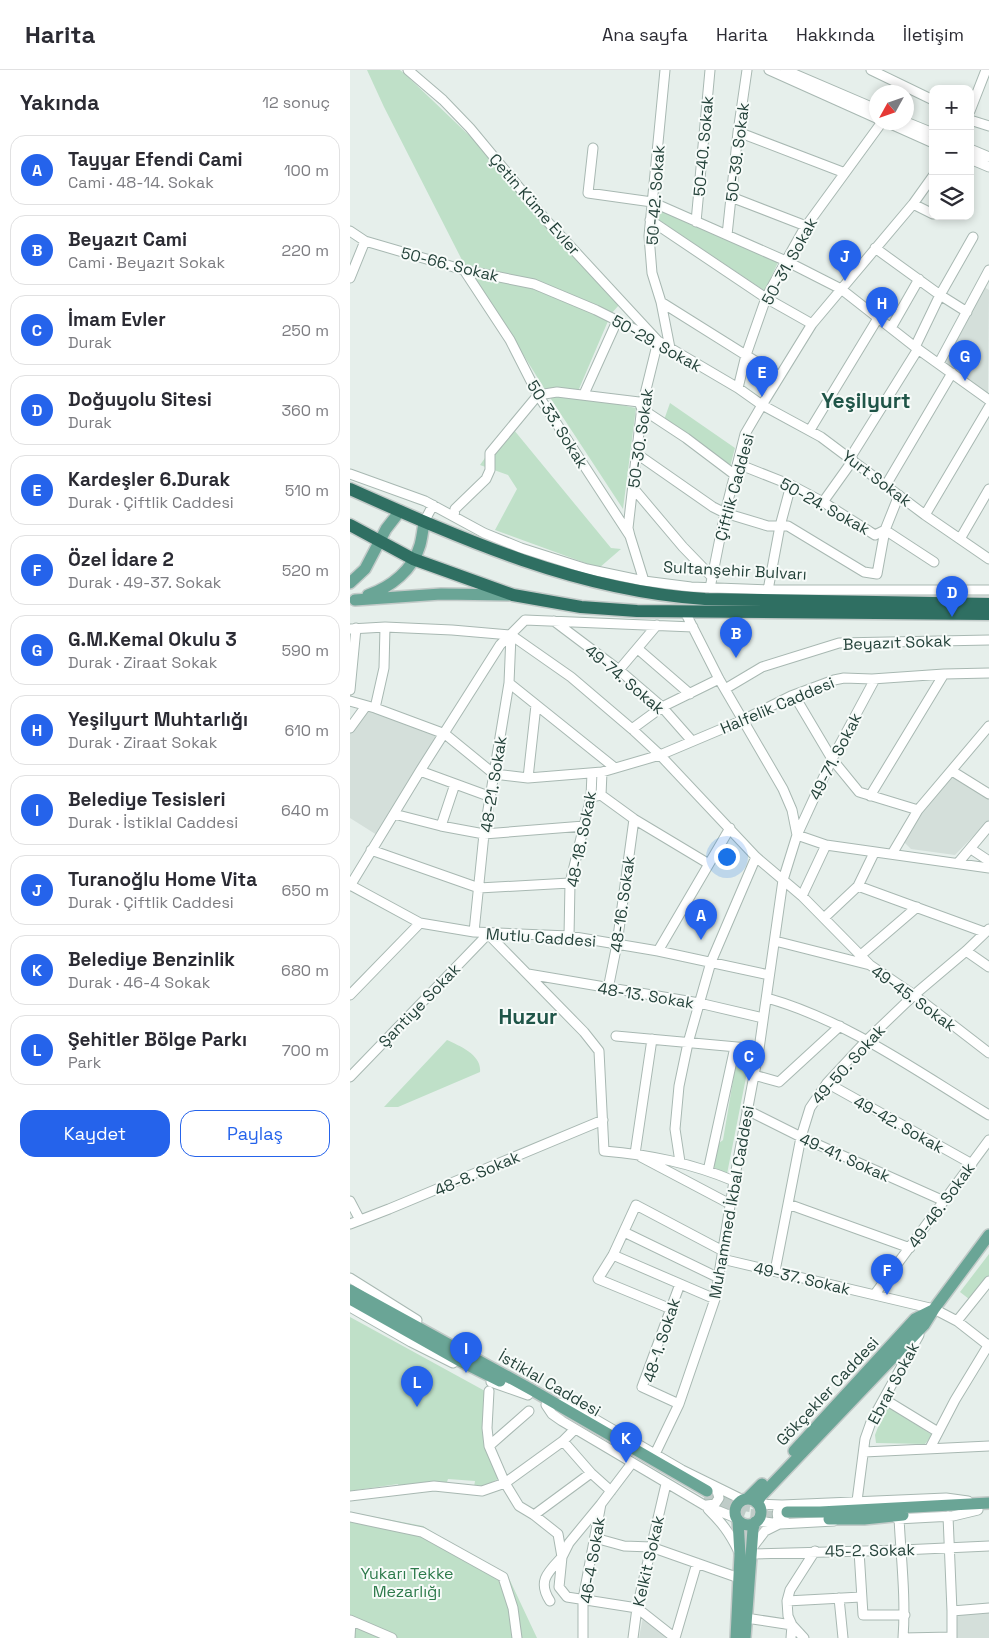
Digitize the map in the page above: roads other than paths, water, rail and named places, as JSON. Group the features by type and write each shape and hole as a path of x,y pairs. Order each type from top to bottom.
{"highway":[{"name":"Sultanşehir Bulvarı","path":"350,489 500,553 563,574 624,589 672,596 783,601 989,604"},
{"path":"350,525 414,559 513,595 557,604 591,608 685,612 989,614"}],"main road":[{"path":"350,582 365,569 386,529 400,510"},
{"path":"352,601 384,589 401,575 414,559 420,544 424,522"},
{"path":"352,601 441,594 513,595"},
{"name":"Gökçekler Caddesi","path":"751,1501 760,1496 924,1325 989,1236"},
{"name":"İstiklal Caddesi","path":"350,1290 708,1495"},
{"name":"İstiklal Caddesi","path":"350,1299 460,1361 530,1393"},
{"name":"Gökçekler Caddesi","path":"751,1501 756,1491 915,1319 934,1309"},
{"path":"736,1638 739,1578 747,1552 756,1521 760,1513 751,1501 738,1504 735,1508 747,1552 744,1638"},
{"path":"786,1516 864,1519 985,1507"},
{"path":"737,1519 746,1525 756,1521"}],"street":[{"name":"Çetin Küme Evler","path":"408,70 443,100 470,128 546,220 658,341"},
{"name":"50-42. Sokak","path":"665,70 649,236 652,273 661,302 670,348"},
{"name":"50-40. Sokak","path":"696,222 710,70"},
{"name":"50-39. Sokak","path":"727,235 747,70"},
{"path":"769,70 869,115"},
{"path":"785,70 869,106"},
{"path":"871,70 891,74 899,85"},
{"path":"974,101 986,70"},
{"path":"914,94 929,99"},
{"path":"974,121 989,126"},
{"path":"914,125 929,131"},
{"name":"50-31. Sokak","path":"738,388 746,355 766,298 786,260 806,226 876,130"},
{"path":"904,130 929,141"},
{"path":"738,132 845,173"},
{"path":"593,148 588,193 652,202 786,260 841,289 916,348 989,400"},
{"path":"974,151 989,157"},
{"path":"974,161 989,167"},
{"name":"Çiftlik Caddesi","path":"710,588 725,514 745,434 812,324 913,204 929,182"},
{"path":"731,197 806,226"},
{"path":"913,204 929,212"},
{"path":"650,220 766,298 812,324"},
{"name":"50-66. Sokak","path":"352,232 365,241 464,270 534,284 548,290"},
{"path":"823,502 852,459 916,348 940,295 973,238"},
{"path":"350,278 365,241"},
{"path":"875,248 967,312"},
{"name":"50-33. Sokak","path":"464,270 510,340 538,395 630,536 644,581"},
{"path":"939,363 967,312 986,285 989,270"},
{"path":"891,328 919,279"},
{"name":"50-29. Sokak","path":"548,290 658,341 738,388 762,405"},
{"path":"661,302 780,376"},
{"path":"810,430 878,318"},
{"path":"584,394 617,321"},
{"name":"50-30. Sokak","path":"630,536 628,528 642,409 658,341"},
{"path":"886,485 952,372"},
{"path":"454,516 455,509 486,479 490,470 490,453 538,395 557,392 639,402 642,409 686,438 735,475"},
{"name":"Yurt Sokak","path":"762,405 810,430 852,459 925,515 989,559"},
{"path":"925,515 989,407"},
{"path":"637,454 693,495 725,514 768,526 788,526 864,572 876,574 885,530 899,495"},
{"name":"50-24. Sokak","path":"738,464 791,485 875,534 885,530 934,562"},
{"name":"Sultanşehir Bulvarı","path":"350,474 433,505 484,533 530,551 587,569 644,581 678,586 768,590 989,590"},
{"path":"768,590 780,526 791,485"},
{"path":"634,488 683,547 712,577"},
{"path":"960,539 989,489"},
{"path":"400,510 406,494"},
{"path":"424,522 433,505"},
{"path":"685,612 725,690 783,789 792,810 798,835 826,845 989,868"},
{"path":"350,886 500,645 525,620 693,627"},
{"name":"49-74. Sokak","path":"554,621 619,670 662,707 692,741"},
{"path":"619,670 657,625"},
{"path":"350,728 371,707 384,668 385,627"},
{"path":"350,690 353,628 385,627 511,635 571,677 632,729 730,828 756,857 802,896 870,965"},
{"name":"48-21. Sokak","path":"474,932 484,834 509,683 511,635"},
{"name":"Beyazıt Sokak","path":"725,690 762,667 838,643 989,640"},
{"path":"638,649 690,694"},
{"name":"Halfelik Caddesi","path":"494,774 528,778 602,772 660,756 743,720 794,695 834,680 844,678 875,679 989,673"},
{"path":"870,796 944,674"},
{"path":"632,729 662,707 719,679"},
{"name":"49-71. Sokak","path":"798,835 832,759 875,679"},
{"path":"509,683 615,768"},
{"path":"794,695 832,759 859,792 918,810"},
{"path":"350,701 445,734 494,774"},
{"path":"528,778 536,705"},
{"path":"892,854 918,810 989,726"},
{"path":"420,771 491,797"},
{"path":"952,771 989,794"},
{"name":"48-18. Sokak","path":"601,796 602,772"},
{"name":"48-18. Sokak","path":"568,936 570,883 591,797 592,773"},
{"path":"441,826 454,784"},
{"path":"591,797 601,796 634,819 709,864"},
{"path":"394,814 441,826 484,834 584,826"},
{"name":"48-16. Sokak","path":"608,989 617,944 634,819"},
{"path":"958,863 989,826"},
{"path":"658,951 730,828"},
{"name":"Muhammed İkbal Caddesi","path":"655,1454 680,1404 715,1299 746,1110 767,998 783,880 798,835"},
{"path":"802,896 826,845"},
{"path":"971,849 989,861"},
{"path":"371,850 479,888 570,883"},
{"path":"824,918 858,886 874,853"},
{"path":"680,1162 675,1129 679,1086 688,1043 711,962 756,857"},
{"name":"Mutlu Caddesi","path":"350,886 420,923 488,934 568,936 658,951 769,975"},
{"path":"858,886 987,930"},
{"path":"861,955 917,907"},
{"path":"350,995 420,923"},
{"name":"49-50. Sokak","path":"775,1271 801,1137 810,1108 827,1083 866,1041 987,930"},
{"path":"488,934 584,1032 599,1051 604,1151 680,1162 734,1181"},
{"name":"Şantiye Sokak","path":"350,1077 488,934"},
{"name":"49-45. Sokak","path":"775,941 870,965 914,995 989,1053"},
{"path":"966,950 989,967"},
{"name":"48-13. Sokak","path":"527,974 698,1003 763,1018"},
{"path":"767,998 795,1006 840,1026 989,1115"},
{"name":"49-50. Sokak","path":"754,1075 779,1082 840,1026"},
{"path":"616,1036 758,1049"},
{"path":"635,1154 652,1039"},
{"path":"708,1171 735,1047"},
{"name":"49-42. Sokak","path":"827,1083 972,1164"},
{"name":"49-41. Sokak","path":"746,1110 801,1137 944,1201"},
{"name":"48-8. Sokak","path":"350,1224 603,1120"},
{"name":"49-46. Sokak","path":"875,1294 989,1140"},
{"path":"635,1154 730,1204"},
{"path":"350,1201 360,1220"},
{"path":"788,1204 910,1248"},
{"name":"49-37. Sokak","path":"624,1232 636,1205 722,1255 775,1271 934,1309 957,1320 989,1345"},
{"path":"671,1309 598,1279 613,1255 624,1232 719,1278"},
{"path":"613,1255 715,1299"},
{"path":"350,1278 401,1312 507,1370 530,1393"},
{"path":"957,1320 989,1281"},
{"name":"48-1. Sokak","path":"680,1284 642,1386 680,1404"},
{"path":"350,1307 411,1342 496,1385 530,1393"},
{"name":"Ebrar Sokak","path":"857,1501 865,1439 871,1422 924,1325"},
{"path":"930,1448 989,1345"},
{"path":"489,1391 487,1428 489,1446 505,1483 519,1506 558,1534 562,1557 559,1588 567,1597 637,1608 675,1638 697,1563"},
{"path":"884,1399 938,1432"},
{"path":"737,1519 708,1495 655,1454 574,1407 549,1403 552,1414 666,1484 708,1495 751,1501 786,1516 899,1518 948,1516 985,1507"},
{"path":"489,1446 529,1411"},
{"path":"350,1496 434,1486 482,1491 505,1483 563,1441 575,1428"},
{"path":"563,1441 590,1473 611,1491"},
{"path":"864,1452 989,1446"},
{"name":"46-4 Sokak","path":"583,1638 583,1599 601,1504 632,1463"},
{"path":"534,1515 590,1473"},
{"name":"Kelkit Sokak","path":"633,1638 637,1608 666,1484"},
{"path":"708,1495 722,1522 747,1552 765,1532 786,1516"},
{"path":"756,1521 857,1501 946,1498 985,1507"},
{"path":"550,1601 544,1591 546,1577 562,1557 568,1544 601,1504"},
{"path":"899,1518 905,1614 903,1638 952,1638 948,1516"},
{"path":"350,1517 422,1532 503,1577 513,1608 517,1638"},
{"path":"595,1538 624,1546 651,1547 739,1578"},
{"name":"45-2. Sokak","path":"747,1552 902,1550 989,1546"},
{"path":"804,1638 792,1625 788,1616 787,1601 790,1590 815,1551"},
{"path":"859,1551 863,1614 905,1614"},
{"path":"787,1601 861,1597"},
{"path":"839,1598 843,1638"},
{"path":"952,1611 989,1608"},
{"path":"746,1618 792,1625"},
{"path":"350,1638 351,1621 392,1638"},
{"path":"791,1638 792,1625"}],"tunnel":[{"path":"709,1491 747,1506 768,1509"},
{"path":"704,1498 745,1514 790,1518"}],"place":[{"name":"Turanoğlu Home Vita","path":"845,281"},
{"name":"Yeşilyurt Muhtarlığı","path":"882,328"},
{"name":"G.M.Kemal Okulu 3","path":"965,381"},
{"name":"Kardeşler 6.Durak","path":"762,397"},
{"name":"Doğuyolu Sitesi","path":"952,617"},
{"name":"Beyazıt Cami","path":"736,658"},
{"name":"Tayyar Efendi Cami","path":"701,940"},
{"name":"İmam Evler","path":"749,1081"},
{"name":"Özel İdare 2","path":"887,1295"},
{"name":"Belediye Tesisleri","path":"466,1373"},
{"name":"Şehitler Bölge Parkı","path":"417,1407"},
{"name":"Belediye Benzinlik","path":"626,1463"}],"district":[{"name":"Yeşilyurt","path":"866,401"},
{"name":"Huzur","path":"528,1017"}],"park label":[{"name":"Yukarı Tekke Mezarlığı","path":"407,1582"}]}
